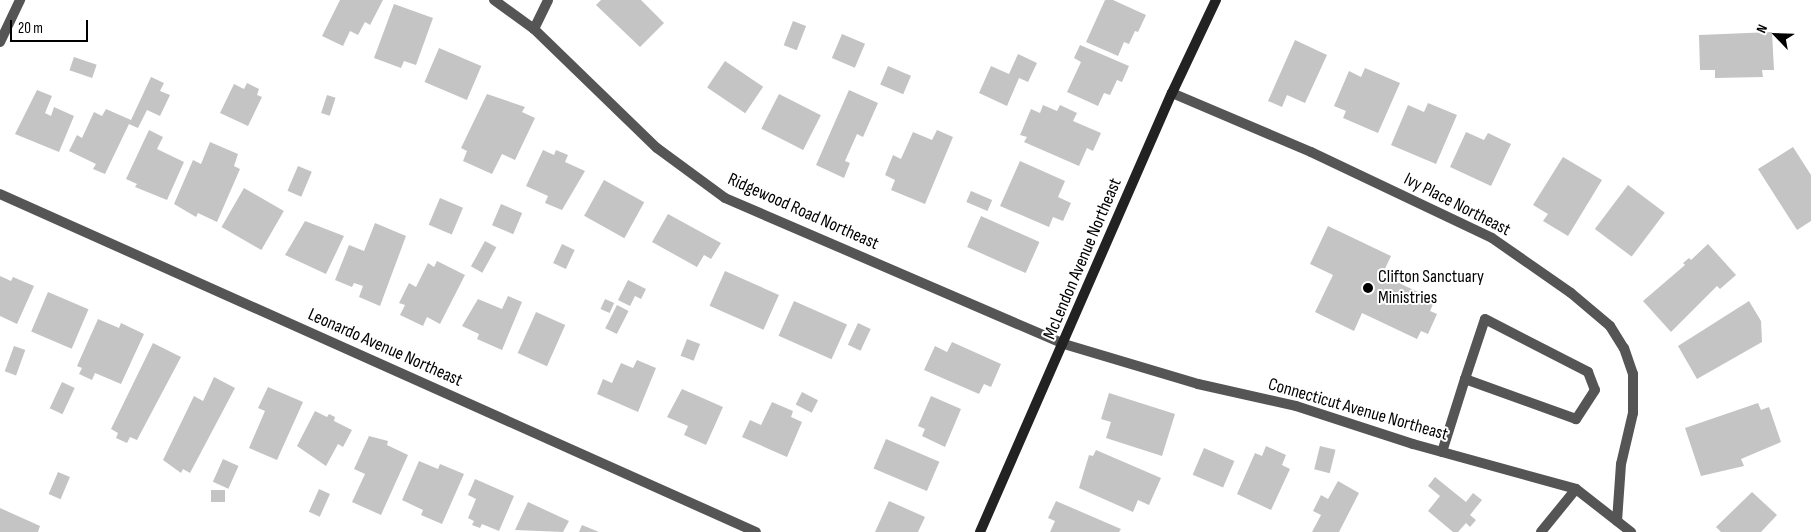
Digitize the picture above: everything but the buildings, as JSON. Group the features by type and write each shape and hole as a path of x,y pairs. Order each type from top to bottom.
{"street":[{"path":"0,42 20,0"},
{"name":"Ridgewood Road Northeast","path":"494,0 534,29 657,148 725,198 1064,344"},
{"path":"534,29 548,0"},
{"name":"McLendon Avenue Northeast","path":"980,532 1064,344 1172,93 1216,0"},
{"name":"Ivy Place Northeast","path":"1172,93 1311,152 1492,238 1571,293 1610,326 1624,348 1633,374 1633,413 1622,464 1617,521"},
{"name":"Leonardo Avenue Northeast","path":"0,194 756,532"},
{"path":"1442,452 1465,380 1485,319 1588,372 1595,390 1576,419 1465,380"},
{"name":"Connecticut Avenue Northeast","path":"1064,344 1198,384 1296,406 1442,452 1576,489 1630,532"},
{"path":"1541,532 1576,489"}],"place":[{"name":"Clifton Sanctuary Ministries","path":"1368,288"}]}
